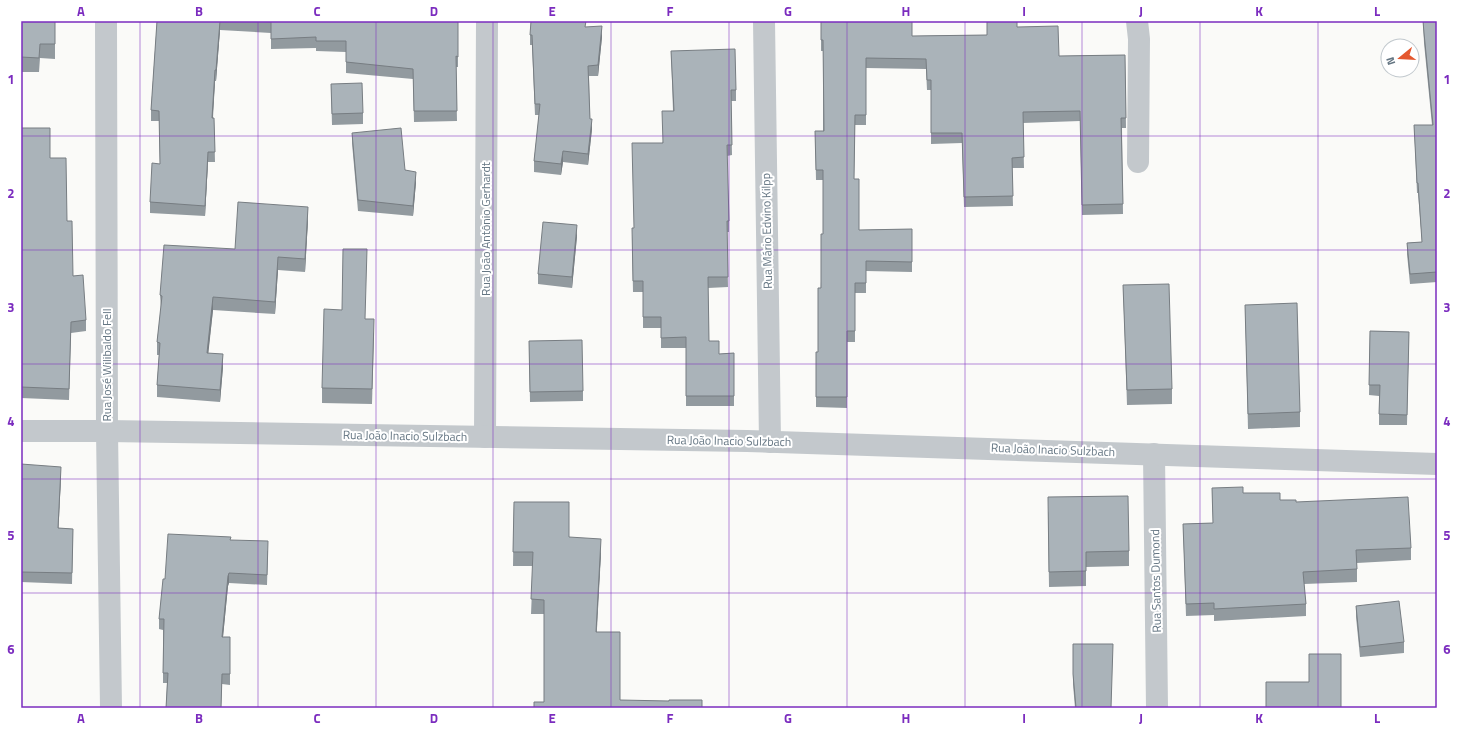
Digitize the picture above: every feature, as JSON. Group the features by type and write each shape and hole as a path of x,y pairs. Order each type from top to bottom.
{"street":[{"name":"Rua José Wilibaldo Fell","path":"106,21 107,431 111,708"},
{"name":"Rua João Antônio Gerhardt","path":"485,437 488,21"},
{"name":"Rua Mário Edvino Kilpp","path":"764,21 770,442"},
{"path":"1137,21 1139,39 1138,162"},
{"name":"Rua João Inacio Sulzbach","path":"21,431 107,431 770,442 1437,464"},
{"name":"Rua Santos Dumond","path":"1154,454 1157,708"}],"building":[{"path":"21,21 55,21 55,44 40,44 39,58 21,57"},
{"path":"157,21 220,21 212,118 214,118 215,152 208,152 205,206 150,202 152,163 160,164 159,111 151,110"},
{"path":"253,21 458,21 458,57 456,56 457,111 414,111 413,69 346,62 346,41 316,41 316,37 271,39 271,22"},
{"path":"531,21 586,21 585,27 602,26 598,65 588,66 590,119 592,119 588,154 563,151 561,164 534,161 540,104 535,104 532,35 530,35"},
{"path":"821,21 912,21 912,36 987,35 987,21 1017,21 1017,27 1058,26 1059,56 1125,55 1126,118 1121,118 1123,204 1082,205 1080,111 1023,112 1024,157 1012,158 1013,196 964,197 962,133 931,133 931,80 927,80 926,59 866,58 866,115 855,115 854,179 859,179 859,230 912,229 912,262 866,261 866,283 855,283 855,331 847,331 847,397 816,397 818,288 821,288 821,234 823,234 823,170 816,170 815,131 824,131 823,40 821,40"},
{"path":"1423,21 1437,21 1437,272 1410,274 1407,243 1422,242 1414,125 1433,125"},
{"path":"735,49 736,90 731,90 732,145 727,145 729,221 727,221 728,277 708,277 709,341 719,341 719,354 734,353 734,396 686,396 686,337 661,338 661,317 643,317 643,281 633,281 632,228 634,228 632,143 663,143 662,111 674,111 671,51"},
{"path":"362,83 363,113 332,114 331,84"},
{"path":"21,128 50,128 50,158 66,158 67,221 72,221 73,276 83,275 86,320 71,322 69,389 21,387"},
{"path":"401,128 405,170 416,172 413,206 358,200 352,133"},
{"path":"238,202 308,207 305,259 278,257 275,302 213,297 207,353 223,354 220,390 157,385 160,343 157,342 162,296 160,295 164,245 235,249"},
{"path":"543,222 577,225 572,277 538,274"},
{"path":"343,249 367,249 365,319 374,319 372,389 322,388 324,309 342,310"},
{"path":"1169,284 1172,389 1127,390 1123,285"},
{"path":"1297,303 1300,412 1248,414 1245,305"},
{"path":"1370,331 1409,332 1407,415 1379,414 1380,385 1369,385"},
{"path":"582,340 583,391 530,392 529,341"},
{"path":"21,464 61,467 58,528 73,529 72,573 21,572"},
{"path":"1243,487 1243,493 1280,493 1280,500 1296,500 1296,502 1408,497 1411,548 1356,550 1357,569 1303,572 1306,604 1214,609 1214,603 1186,604 1183,524 1213,523 1212,488"},
{"path":"1128,496 1129,551 1086,552 1086,571 1049,572 1048,497"},
{"path":"514,502 569,502 569,537 601,539 596,632 620,632 620,700 702,700 702,708 534,708 534,702 544,702 544,600 531,599 533,552 513,552"},
{"path":"168,534 231,537 230,540 268,541 267,575 229,573 228,576 222,637 230,637 230,674 222,674 221,708 166,708 168,673 163,673 164,619 159,619 163,579 165,579"},
{"path":"1399,601 1404,642 1360,647 1356,606"},
{"path":"1073,644 1113,644 1111,708 1076,708 1073,674"},
{"path":"1309,654 1341,654 1341,708 1266,708 1266,682 1309,682"}]}
